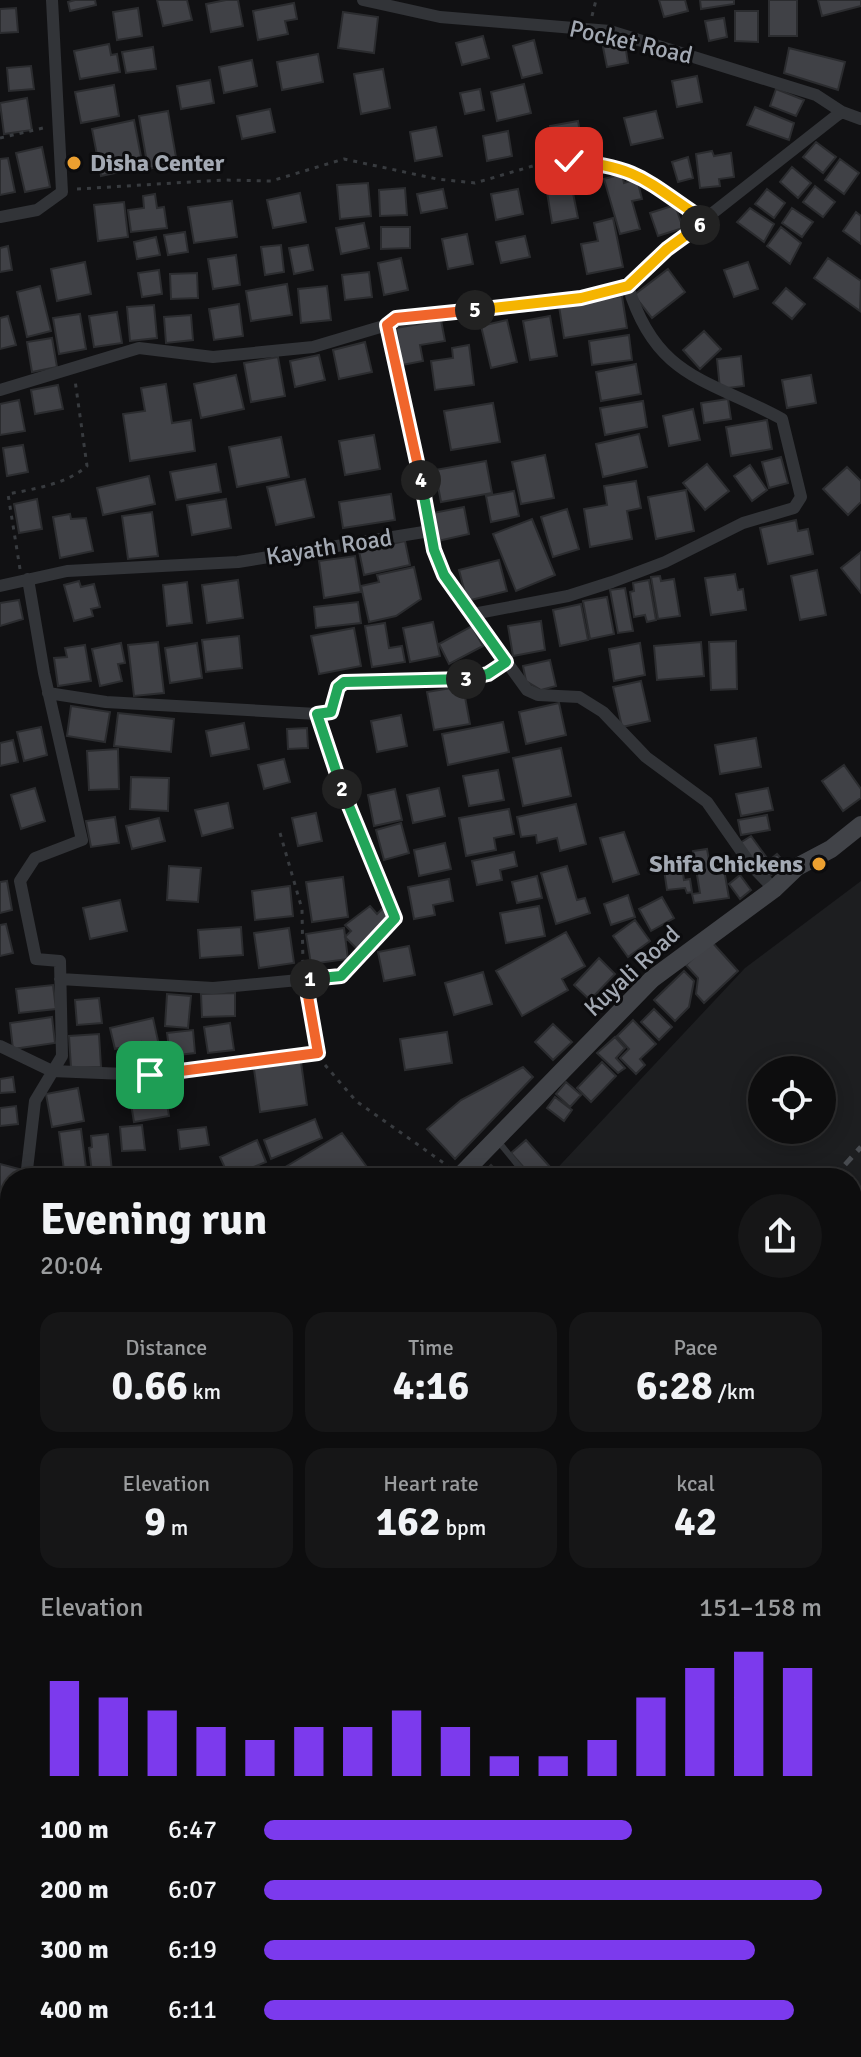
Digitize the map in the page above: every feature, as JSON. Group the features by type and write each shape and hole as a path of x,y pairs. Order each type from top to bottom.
{"main road":[{"name":"Kuyali Road","path":"469,1168 652,979 774,889 797,867 831,849 861,825"}],"street":[{"path":"0,217 37,210 62,192 52,0"},
{"name":"Pocket Road","path":"363,0 440,17 610,31 816,95 842,112 861,119"},
{"path":"0,390 139,348 213,357 313,347 387,325 396,318 537,305 628,286 667,249 842,112"},
{"path":"473,614 568,596 612,582 665,562 743,523 794,508 801,497 782,419 714,389 662,353 635,309 628,286"},
{"path":"387,325 430,531 444,575 527,690 538,695 579,697 603,712 646,757 707,802 751,865 774,889"},
{"name":"Kayath Road","path":"0,586 67,571 238,562 430,531"},
{"path":"25,580 82,840 35,858 20,881 36,959 60,961 62,1056 35,1101 27,1168"},
{"path":"48,693 106,702 317,714 331,712 338,687 344,682 463,679 488,674 506,662"},
{"path":"60,979 213,988 341,976 395,918 347,801 317,714"},
{"path":"0,1046 52,1071 150,1075 318,1053"}],"lane":[{"path":"498,1141 520,1168"}],"path":[{"path":"0,138 59,124"},
{"path":"62,192 223,180 271,181 344,159 475,183 543,163 569,161 603,163 648,179 706,221"},
{"path":"25,580 8,494 66,479 87,466 72,368"},
{"path":"280,833 302,909 305,979 318,1053 334,1079 356,1101 449,1168"}],"shaded area":[{"path":"861,881 861,1168 557,1168 745,968"}],"building":[{"path":"95,0 96,5 70,11 68,2"},
{"path":"157,0 187,0 192,20 163,26"},
{"path":"238,0 243,26 211,32 206,4"},
{"path":"659,0 685,0 688,11 664,17"},
{"path":"700,0 734,0 734,4 701,9"},
{"path":"769,0 797,0 797,36 769,36"},
{"path":"818,0 861,0 861,6 822,16"},
{"path":"294,3 297,19 285,21 288,34 258,40 253,11"},
{"path":"16,8 18,32 0,33 0,9"},
{"path":"138,8 142,36 117,40 113,12"},
{"path":"735,11 758,11 758,42 735,41"},
{"path":"343,12 378,17 374,53 338,48"},
{"path":"724,18 727,37 709,41 705,21"},
{"path":"483,36 489,58 462,65 456,43"},
{"path":"534,40 542,73 522,78 513,46"},
{"path":"109,44 111,55 117,54 120,72 80,79 74,51"},
{"path":"625,44 628,63 607,67 603,47"},
{"path":"153,47 156,69 126,73 122,52"},
{"path":"789,48 845,62 838,90 784,73"},
{"path":"318,54 323,82 282,90 277,62"},
{"path":"252,60 257,86 224,93 219,67"},
{"path":"31,66 34,89 9,91 7,68"},
{"path":"383,69 390,108 361,114 354,74"},
{"path":"697,76 702,102 677,107 672,81"},
{"path":"210,80 214,103 181,109 177,86"},
{"path":"524,84 531,113 497,121 491,92"},
{"path":"114,85 119,116 81,123 75,92"},
{"path":"480,89 484,110 465,114 460,93"},
{"path":"776,89 804,100 796,116 770,106"},
{"path":"27,98 32,130 4,134 0,103"},
{"path":"755,107 794,123 789,140 747,125"},
{"path":"270,109 275,132 242,139 237,116"},
{"path":"168,111 177,163 148,169 139,116"},
{"path":"656,111 663,138 631,145 624,118"},
{"path":"134,120 143,167 101,176 92,129"},
{"path":"578,121 582,144 554,149 550,126"},
{"path":"436,127 442,156 415,161 410,132"},
{"path":"508,131 512,156 487,161 483,136"},
{"path":"816,142 836,157 823,173 803,157"},
{"path":"42,147 50,187 25,192 16,153"},
{"path":"712,151 714,156 731,153 734,177 719,179 720,186 700,188 696,154"},
{"path":"688,157 693,178 678,182 672,162"},
{"path":"8,158 15,192 0,195 0,159"},
{"path":"840,159 859,173 844,194 825,180"},
{"path":"792,167 811,183 798,198 780,182"},
{"path":"622,174 624,183 637,179 642,199 632,201 640,229 620,234 604,179"},
{"path":"368,183 371,216 340,219 337,185"},
{"path":"815,186 835,202 823,217 803,202"},
{"path":"405,188 407,215 380,216 379,190"},
{"path":"572,188 578,218 552,223 547,192"},
{"path":"443,189 447,208 421,213 417,194"},
{"path":"518,189 523,214 496,220 491,194"},
{"path":"767,189 785,203 774,218 755,204"},
{"path":"300,193 306,222 273,228 267,200"},
{"path":"155,194 157,208 164,207 167,228 131,232 128,210 144,208 143,196"},
{"path":"232,201 237,237 194,243 188,207"},
{"path":"124,202 128,237 98,241 94,205"},
{"path":"675,205 683,228 658,236 650,213"},
{"path":"750,208 774,224 764,242 737,222"},
{"path":"792,208 813,222 802,237 782,223"},
{"path":"856,212 861,216 861,244 843,231"},
{"path":"613,218 623,267 587,274 581,244 598,241 594,223"},
{"path":"364,223 369,248 341,254 336,228"},
{"path":"381,227 410,227 410,248 381,249"},
{"path":"781,227 801,243 790,264 767,246"},
{"path":"185,232 188,252 168,255 164,235"},
{"path":"467,234 473,264 448,269 442,239"},
{"path":"525,236 530,257 501,263 496,242"},
{"path":"156,237 160,255 137,259 134,242"},
{"path":"281,245 284,272 265,275 261,247"},
{"path":"308,245 313,270 294,274 289,248"},
{"path":"8,246 12,270 0,272 0,248"},
{"path":"236,255 240,285 213,289 208,259"},
{"path":"401,258 408,290 384,295 378,263"},
{"path":"828,258 861,281 860,311 814,278"},
{"path":"85,262 91,294 57,301 51,269"},
{"path":"748,262 758,289 734,297 724,270"},
{"path":"668,269 685,292 652,318 634,295"},
{"path":"159,270 162,294 142,297 138,273"},
{"path":"369,272 372,297 345,300 342,275"},
{"path":"197,273 198,298 171,299 170,274"},
{"path":"287,284 292,315 251,321 246,291"},
{"path":"40,286 51,331 27,337 17,292"},
{"path":"327,286 331,320 301,323 298,289"},
{"path":"786,288 805,304 792,319 773,303"},
{"path":"622,296 627,328 564,338 559,306"},
{"path":"239,304 243,336 214,340 209,309"},
{"path":"154,305 157,338 130,341 127,307"},
{"path":"117,312 122,343 94,347 89,316"},
{"path":"80,314 86,349 59,354 53,318"},
{"path":"191,315 193,340 166,343 164,317"},
{"path":"8,316 16,345 0,349 0,318"},
{"path":"550,316 557,356 530,360 523,321"},
{"path":"441,320 445,341 420,345 423,361 402,365 396,328"},
{"path":"507,320 517,362 491,368 481,326"},
{"path":"704,331 721,349 700,369 683,350"},
{"path":"629,335 632,360 592,365 589,341"},
{"path":"52,338 57,367 32,372 27,342"},
{"path":"365,342 372,372 339,379 333,350"},
{"path":"469,345 474,385 435,390 431,361 453,358 452,348"},
{"path":"319,355 325,380 295,387 290,361"},
{"path":"741,356 744,386 720,389 717,359"},
{"path":"278,357 285,396 251,402 244,363"},
{"path":"636,364 641,394 601,401 596,372"},
{"path":"236,375 244,409 201,418 194,384"},
{"path":"811,375 816,403 787,408 782,380"},
{"path":"166,384 172,423 191,420 195,451 130,461 123,414 145,411 141,388"},
{"path":"58,385 63,409 35,414 31,390"},
{"path":"728,399 731,419 704,423 701,403"},
{"path":"19,400 25,431 0,435 0,404"},
{"path":"643,401 647,427 605,435 600,408"},
{"path":"493,403 500,442 451,450 444,411"},
{"path":"693,409 700,440 669,446 663,416"},
{"path":"767,420 772,449 731,456 726,427"},
{"path":"639,434 647,467 603,477 596,444"},
{"path":"374,435 380,469 345,475 339,441"},
{"path":"281,437 289,477 237,487 229,447"},
{"path":"23,445 28,472 7,476 3,448"},
{"path":"545,455 554,498 521,504 512,462"},
{"path":"781,457 788,483 769,488 762,462"},
{"path":"486,461 492,493 441,502 435,470"},
{"path":"216,464 221,492 176,500 170,472"},
{"path":"707,464 729,491 705,510 683,483"},
{"path":"750,465 767,490 752,501 734,476"},
{"path":"847,467 861,481 861,502 848,515 823,489"},
{"path":"149,476 155,504 103,515 97,488"},
{"path":"305,479 314,517 276,525 267,487"},
{"path":"636,481 641,508 627,511 632,539 590,547 584,509 607,505 604,486"},
{"path":"686,490 694,531 656,539 648,497"},
{"path":"514,491 519,516 491,522 486,496"},
{"path":"391,494 395,520 343,528 339,502"},
{"path":"37,499 42,529 19,533 14,504"},
{"path":"226,499 231,528 192,535 187,505"},
{"path":"464,507 469,534 438,541 433,513"},
{"path":"567,509 579,549 553,557 541,517"},
{"path":"152,512 158,556 128,559 122,516"},
{"path":"70,514 71,519 86,518 93,551 60,558 53,517"},
{"path":"532,519 555,575 516,591 493,534"},
{"path":"796,520 798,531 808,529 813,554 768,564 760,528"},
{"path":"405,541 410,565 364,575 359,551"},
{"path":"861,552 861,593 841,568"},
{"path":"355,556 361,592 324,598 319,561"},
{"path":"499,560 507,591 467,601 459,570"},
{"path":"414,567 421,599 396,616 369,622 361,586 379,582 377,575"},
{"path":"817,570 826,615 800,620 791,576"},
{"path":"735,574 738,590 743,589 746,610 711,615 705,578"},
{"path":"660,576 661,581 674,579 680,616 658,619 651,577"},
{"path":"238,580 243,618 207,623 202,585"},
{"path":"649,580 656,620 647,622 645,615 634,617 630,592 634,591 633,583"},
{"path":"79,581 81,587 94,584 100,607 91,609 93,616 74,621 64,585"},
{"path":"187,582 192,623 167,626 163,585"},
{"path":"625,588 633,631 618,633 610,590"},
{"path":"607,597 614,634 590,639 583,601"},
{"path":"19,600 23,619 0,626 0,603"},
{"path":"358,602 361,623 316,628 314,607"},
{"path":"581,604 588,640 560,646 553,610"},
{"path":"541,621 545,650 513,656 508,626"},
{"path":"433,622 440,656 410,662 403,628"},
{"path":"385,623 389,648 402,646 405,662 372,667 365,626"},
{"path":"472,626 483,646 449,664 439,644"},
{"path":"354,628 361,666 319,674 311,636"},
{"path":"239,636 242,668 206,672 202,640"},
{"path":"736,641 737,689 711,690 709,642"},
{"path":"158,642 164,693 134,696 128,645"},
{"path":"701,642 704,676 657,680 654,646"},
{"path":"121,643 125,663 118,664 122,681 100,686 92,649"},
{"path":"197,643 202,678 170,683 165,648"},
{"path":"640,643 645,675 614,681 609,649"},
{"path":"85,645 91,681 58,686 54,658 67,657 65,648"},
{"path":"550,660 556,686 541,690 526,681 523,666"},
{"path":"641,681 650,721 622,727 613,687"},
{"path":"463,686 470,724 434,730 427,692"},
{"path":"559,703 566,735 526,744 519,712"},
{"path":"71,706 110,712 105,742 67,736"},
{"path":"118,713 174,719 171,752 114,746"},
{"path":"401,715 407,746 377,752 371,721"},
{"path":"503,722 509,752 448,765 442,734"},
{"path":"244,723 249,749 211,756 206,731"},
{"path":"41,727 47,755 24,761 17,732"},
{"path":"307,728 308,748 288,749 287,729"},
{"path":"756,738 761,767 720,774 715,745"},
{"path":"13,740 18,762 0,766 0,743"},
{"path":"561,748 571,796 523,806 513,758"},
{"path":"118,749 119,789 89,790 87,751"},
{"path":"284,759 290,782 264,789 258,765"},
{"path":"844,765 861,789 861,798 843,811 822,781"},
{"path":"498,770 504,800 469,806 463,776"},
{"path":"131,777 169,778 168,811 130,809"},
{"path":"35,788 45,821 21,829 11,795"},
{"path":"439,788 445,816 413,823 407,795"},
{"path":"768,788 773,810 741,816 736,794"},
{"path":"395,789 402,820 374,826 368,795"},
{"path":"228,803 233,828 202,836 195,810"},
{"path":"576,804 586,844 560,851 557,838 537,843 536,835 521,837 517,817"},
{"path":"509,809 514,834 494,838 496,850 466,856 459,818"},
{"path":"316,813 322,841 298,846 292,818"},
{"path":"767,815 770,830 741,835 738,820"},
{"path":"115,817 119,843 91,847 86,821"},
{"path":"159,818 165,841 132,849 126,826"},
{"path":"401,823 409,853 384,860 376,830"},
{"path":"624,832 639,874 613,882 600,838"},
{"path":"751,836 767,858 756,866 740,843"},
{"path":"445,843 451,869 419,876 414,850"},
{"path":"707,849 709,860 722,858 729,898 694,903 692,894 700,893 693,851"},
{"path":"514,852 517,866 500,870 502,880 477,885 472,861"},
{"path":"777,854 785,863 768,878 760,868"},
{"path":"681,861 684,880 690,879 692,892 687,893 685,888 667,890 663,863"},
{"path":"169,866 201,868 198,902 167,900"},
{"path":"567,866 577,900 585,898 590,913 556,924 541,873"},
{"path":"740,875 751,890 740,899 729,884"},
{"path":"537,876 542,898 517,903 512,882"},
{"path":"343,877 348,917 312,922 306,882"},
{"path":"449,879 453,901 433,905 435,915 414,919 408,887"},
{"path":"7,881 12,910 0,913 0,882"},
{"path":"290,886 293,916 255,920 252,891"},
{"path":"628,895 635,917 611,925 604,904"},
{"path":"662,897 674,918 651,931 639,909"},
{"path":"120,900 127,931 90,939 83,908"},
{"path":"370,906 377,914 384,907 392,914 357,949 345,937 351,931 345,925"},
{"path":"539,906 545,936 506,943 500,913"},
{"path":"635,920 650,941 628,957 613,936"},
{"path":"6,924 13,953 0,956 0,925"},
{"path":"241,927 243,955 200,958 198,930"},
{"path":"289,928 294,963 259,968 254,933"},
{"path":"344,928 348,959 311,964 306,934"},
{"path":"566,932 585,966 562,979 568,990 522,1016 496,971"},
{"path":"711,941 738,971 704,1003 696,994 698,978 686,965"},
{"path":"409,946 415,975 384,981 378,952"},
{"path":"599,958 615,974 590,1000 574,985"},
{"path":"684,971 694,981 689,1007 675,1021 654,1000"},
{"path":"483,972 492,1004 454,1015 445,983"},
{"path":"53,985 56,1009 19,1013 16,989"},
{"path":"235,993 235,1016 202,1017 201,994"},
{"path":"167,994 191,996 188,1028 165,1026"},
{"path":"99,998 102,1023 77,1025 75,1000"},
{"path":"654,1009 672,1027 659,1040 641,1022"},
{"path":"52,1017 55,1043 13,1049 10,1023"},
{"path":"153,1018 160,1050 143,1054 141,1042 115,1049 110,1028"},
{"path":"633,1020 656,1044 640,1059 645,1065 636,1074 620,1058 629,1049 617,1036"},
{"path":"230,1023 234,1050 208,1053 204,1027"},
{"path":"553,1024 572,1042 553,1060 535,1042"},
{"path":"193,1030 195,1053 170,1056 167,1033"},
{"path":"447,1032 452,1063 405,1070 400,1039"},
{"path":"99,1034 101,1067 71,1068 69,1036"},
{"path":"615,1037 625,1048 616,1058 625,1068 618,1073 597,1053"},
{"path":"300,1055 307,1105 260,1112 253,1062"},
{"path":"602,1062 616,1076 591,1102 577,1088"},
{"path":"523,1067 533,1077 455,1159 427,1129 461,1100"},
{"path":"13,1077 15,1092 0,1093 0,1079"},
{"path":"566,1082 581,1095 570,1107 556,1094"},
{"path":"78,1088 84,1121 52,1127 46,1094"},
{"path":"165,1092 169,1116 134,1122 130,1098"},
{"path":"555,1097 572,1110 564,1121 547,1108"},
{"path":"16,1106 18,1124 0,1126 0,1108"},
{"path":"315,1119 322,1138 271,1159 264,1140"},
{"path":"142,1125 145,1150 122,1151 120,1127"},
{"path":"206,1127 209,1145 180,1149 178,1130"},
{"path":"81,1129 86,1168 64,1168 59,1132"},
{"path":"342,1133 368,1168 284,1168"},
{"path":"108,1134 112,1168 91,1168 91,1136"},
{"path":"257,1140 266,1162 251,1168 225,1168 220,1157"},
{"path":"526,1140 551,1168 524,1168 511,1153"}],"railway":[{"path":"842,1168 861,1147"}],"place":[{"name":"Disha Center","path":"74,163"},
{"name":"Shifa Chickens","path":"819,864"}],"route":[{"path":"150,1075 318,1053 306,999 305,979 341,976 395,918 347,801 317,714 331,712 338,687 344,682 463,679 488,674 506,662 444,575 434,550 387,325 396,318 428,313 537,305 613,292 628,286 667,249 706,221 648,179 603,163 569,161"}]}
